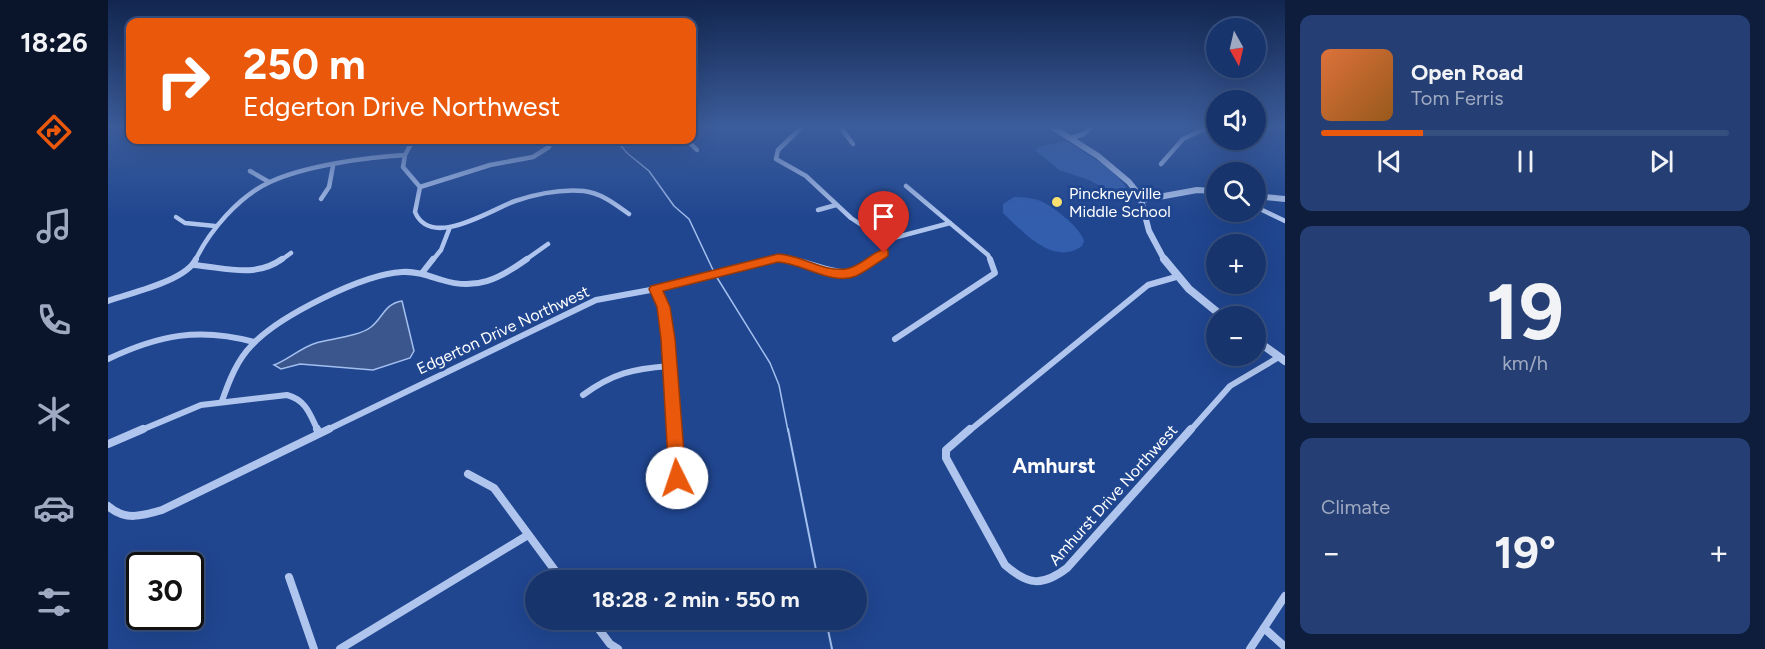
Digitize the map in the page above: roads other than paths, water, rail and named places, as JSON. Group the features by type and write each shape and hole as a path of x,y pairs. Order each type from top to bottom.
{"street":[{"path":"193,265 203,243 215,226 269,182 297,172 364,158"},
{"path":"404,158 402,163 404,171 420,188"},
{"path":"420,188 451,180 482,166 524,158"},
{"path":"776,158 786,167 806,176 836,205 882,240 950,224"},
{"path":"1101,158 1127,181 1142,200 1148,229 1156,248 1176,277 1210,306"},
{"path":"1161,164 1166,158"},
{"path":"321,199 329,187 333,166"},
{"path":"250,171 269,182"},
{"path":"894,339 995,273 988,255 906,186"},
{"path":"420,188 414,207 416,218 429,225 450,227 471,222 517,201 571,191 595,193 629,214"},
{"path":"1142,200 1158,199 1194,190 1206,191"},
{"path":"1266,197 1285,199"},
{"path":"818,210 836,205"},
{"path":"1266,212 1285,221"},
{"path":"176,216 185,223 215,226"},
{"path":"422,273 441,250 450,227"},
{"name":"Edgerton Drive Northwest","path":"108,506 116,514 136,518 162,510 596,300 618,294 656,289 778,258 792,258 827,273 851,273 884,253 882,240"},
{"path":"222,401 237,363 254,342 286,321 365,280 391,273 422,273 455,285 485,283 548,244"},
{"path":"108,301 169,280 193,265 210,265 233,272 249,273 273,265 291,253"},
{"name":"Amhurst Drive Northwest","path":"1176,277 1148,285 1018,388 946,450 946,458 1005,565 1015,574 1024,579 1042,582 1056,578 1230,386 1259,367 1282,359"},
{"path":"656,289 664,307 677,478 670,492"},
{"path":"108,359 148,341 174,333 223,335 254,342"},
{"path":"1266,347 1282,359"},
{"path":"583,395 600,382 624,370 669,366"},
{"path":"108,444 164,419 222,401 287,395 298,398 306,404 320,433"},
{"path":"468,474 494,489 508,504 554,570"},
{"path":"340,649 528,535"},
{"path":"289,578 314,649"},
{"path":"1250,649 1285,597"},
{"path":"1264,628 1285,647"},
{"path":"599,630 611,647"}],"waterway":[{"path":"633,158 649,171 674,206 689,219 714,272"},
{"path":"716,276 770,363 779,385 788,431"},
{"path":"788,429 816,570"},
{"path":"828,630 832,649"}],"place":[{"name":"Pinckneyville Middle School","path":"1057,202"}],"district":[{"name":"Amhurst","path":"1054,465"}]}
